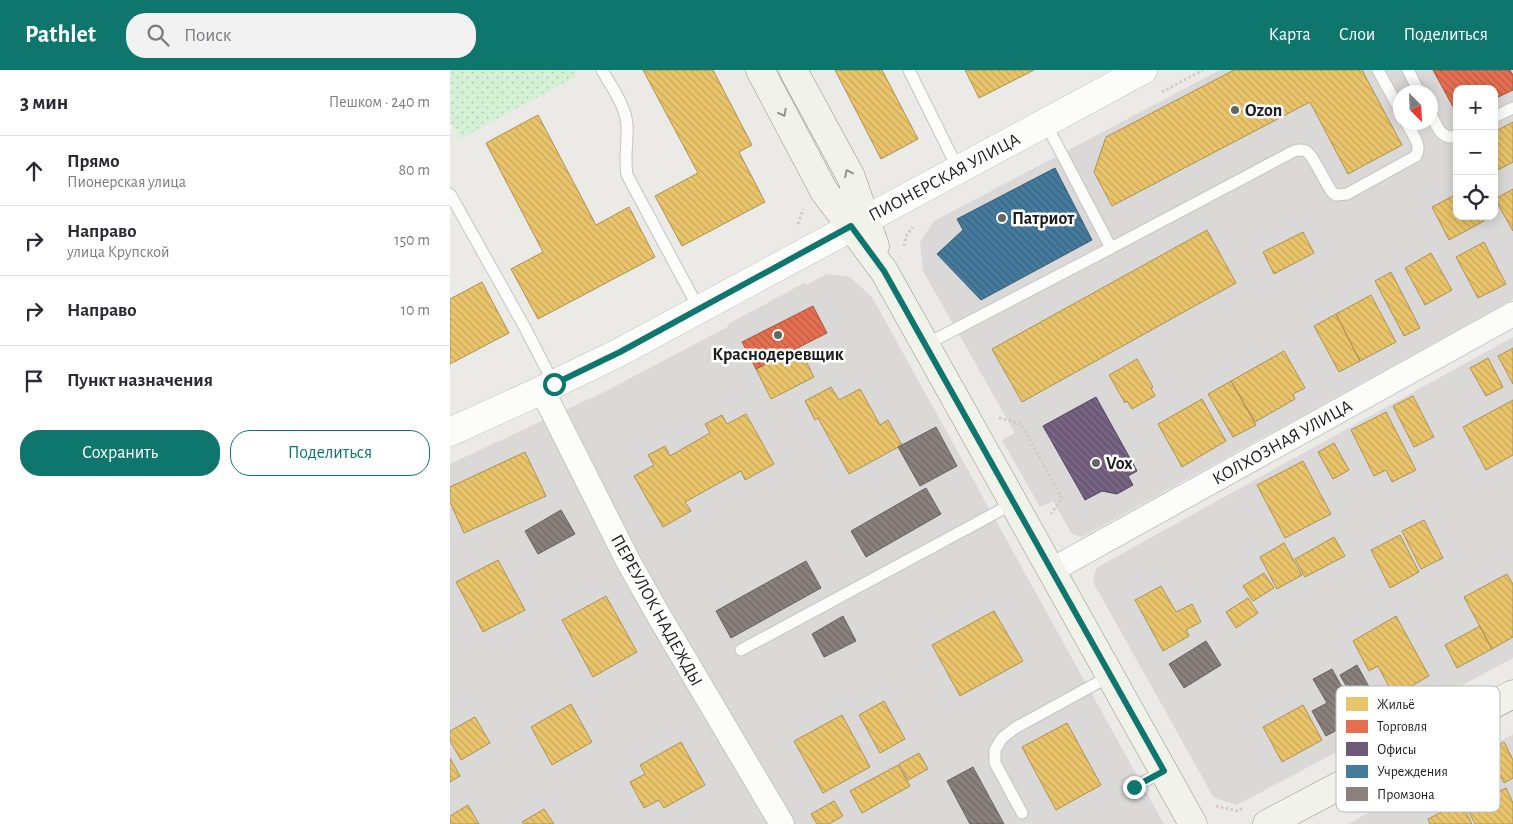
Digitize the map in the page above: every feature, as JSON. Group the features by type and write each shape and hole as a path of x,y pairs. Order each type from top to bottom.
{"main road":[{"path":"760,70 824,191 858,222 894,262 925,345 1193,824"},
{"path":"793,70 851,176 858,222"},
{"path":"1500,701 1513,694"},
{"path":"1267,824 1336,788"}],"street":[{"name":"ПИОНЕРСКАЯ УЛИЦА","path":"450,432 620,352 1143,70"},
{"name":"КОЛХОЗНАЯ УЛИЦА","path":"1052,570 1513,314"},
{"name":"ПЕРЕУЛОК НАДЕЖДЫ","path":"548,387 628,561 782,824"}],"lane":[{"path":"602,70 625,113 627,124 625,164 627,175 699,310"},
{"path":"909,70 958,169"},
{"path":"1378,70 1393,99"},
{"path":"1408,70 1416,85"},
{"path":"1498,115 1513,108"},
{"path":"1045,122 1111,248"},
{"path":"1438,126 1444,135 1449,138 1453,137"},
{"path":"925,345 1294,151 1307,151 1332,192 1336,195 1347,194 1416,156 1419,147 1410,130"},
{"path":"450,194 524,326 548,387"},
{"path":"741,650 1014,503"},
{"path":"1022,813 995,763 995,750 1002,738 1015,728 1110,676"},
{"path":"1134,787 1164,771"}],"path":[{"path":"796,230 804,207"},
{"path":"894,262 904,247 907,234 916,222"}],"shaded area":[{"path":"1220,70 1513,70 1513,299 1082,537 1072,534 1053,501 1040,507 1002,440 1015,433 923,271 920,242 934,221"},
{"path":"827,274 850,277 872,297 1164,824 450,824 450,464 606,391 729,326 728,324 804,283 806,285"},
{"path":"1513,337 1513,658 1460,686 1336,686 1336,752 1237,805 1214,798 1093,582 1096,568"},
{"path":"1513,734 1513,824 1348,824 1370,812 1500,812 1500,741"}],"green space":[{"path":"450,70 573,70 577,76 460,139 450,121"}],"building: Жильё":[{"path":"643,70 713,70 752,145 739,152 765,202 682,246 655,196 698,173"},
{"path":"835,70 882,70 918,139 881,159"},
{"path":"965,70 1034,70 979,98"},
{"path":"1234,70 1362,70 1402,145 1348,174 1310,102 1112,206 1094,172 1106,137"},
{"path":"538,115 596,225 629,207 655,257 538,319 511,269 543,252 486,143"},
{"path":"1513,122 1513,162 1498,170 1498,130"},
{"path":"1513,189 1513,231 1498,204 1498,197"},
{"path":"1453,196 1453,220 1484,221 1449,240 1432,207"},
{"path":"1207,230 1236,283 1022,402 992,349"},
{"path":"1303,232 1314,253 1274,274 1263,252"},
{"path":"1484,242 1506,284 1478,298 1456,257"},
{"path":"1431,253 1452,290 1425,305 1405,268"},
{"path":"1391,272 1420,328 1404,336 1375,281"},
{"path":"482,282 509,333 450,364 450,299"},
{"path":"1371,295 1396,342 1360,361 1336,314"},
{"path":"1336,314 1360,361 1339,372 1314,326"},
{"path":"799,347 814,377 771,399 756,369"},
{"path":"1513,348 1513,384 1498,356"},
{"path":"1284,351 1305,388 1293,394 1295,399 1255,422 1231,381"},
{"path":"1488,358 1503,387 1486,396 1470,368"},
{"path":"1137,359 1153,387 1151,388 1155,396 1132,409 1127,401 1125,403 1109,375"},
{"path":"1231,381 1256,425 1233,437 1208,394"},
{"path":"831,387 839,400 860,389 880,425 888,420 902,445 849,474 818,418 815,420 805,401"},
{"path":"1413,396 1434,437 1414,447 1393,406"},
{"path":"1202,399 1226,441 1182,467 1158,424"},
{"path":"1513,400 1513,455 1486,470 1463,427"},
{"path":"1386,412 1416,470 1392,482 1386,470 1374,476 1351,430"},
{"path":"746,414 774,464 745,480 741,471 685,502 691,511 663,527 634,476 654,465 648,455 665,446 670,456 710,433 705,424 722,415 727,424"},
{"path":"1334,443 1349,470 1333,479 1318,452"},
{"path":"525,452 546,496 464,533 450,502 450,487"},
{"path":"1303,461 1331,514 1285,538 1257,485"},
{"path":"1424,520 1443,558 1421,569 1402,531"},
{"path":"1400,535 1419,572 1390,588 1371,550"},
{"path":"1334,537 1345,556 1305,577 1295,559"},
{"path":"1284,543 1302,575 1277,589 1260,557"},
{"path":"498,560 525,610 483,632 456,582"},
{"path":"1264,573 1274,588 1253,601 1243,586"},
{"path":"1507,574 1513,584 1513,637 1492,649 1464,597"},
{"path":"1161,586 1176,612 1192,604 1201,622 1186,630 1189,636 1163,651 1135,600"},
{"path":"606,596 637,652 593,677 562,620"},
{"path":"1248,598 1258,613 1236,628 1226,612"},
{"path":"994,611 1023,661 960,696 932,645"},
{"path":"1396,616 1429,676 1412,686 1389,686 1378,666 1369,671 1353,641"},
{"path":"1480,626 1492,649 1457,668 1445,645"},
{"path":"884,701 905,739 880,753 859,715"},
{"path":"571,704 592,742 552,765 531,727"},
{"path":"1303,705 1322,740 1282,762 1263,727"},
{"path":"842,715 870,767 823,793 794,741"},
{"path":"475,717 490,743 461,760 450,741 450,731"},
{"path":"1067,723 1101,785 1056,810 1022,747"},
{"path":"681,742 705,785 664,808 659,800 644,808 630,782 645,774 640,765"},
{"path":"1504,742 1513,760 1513,778 1504,783 1500,775 1500,744"},
{"path":"919,753 928,769 908,780 899,764"},
{"path":"450,758 460,776 450,782"},
{"path":"898,765 910,786 862,813 850,791"},
{"path":"1506,788 1513,803 1513,824 1475,824 1469,812 1500,812 1500,791"},
{"path":"834,801 843,816 829,824 817,824 811,814"},
{"path":"468,805 479,824 450,824 450,816"},
{"path":"544,809 554,824 524,824 522,822"},
{"path":"1442,812 1466,812 1472,824 1430,824 1428,819"}],"building: Торговля":[{"path":"1433,70 1510,70 1513,75 1513,90 1498,97 1498,85 1453,85 1453,107"},
{"path":"813,306 827,333 756,369 742,342"}],"building: Офисы":[{"path":"1096,397 1137,471 1128,476 1133,485 1117,494 1102,491 1085,500 1043,426"}],"building: Учреждения":[{"path":"1055,168 1092,240 981,300 937,254 963,230 957,219"}],"building: Промзона":[{"path":"936,427 957,466 920,486 898,447"},
{"path":"926,488 941,514 866,557 851,531"},
{"path":"561,510 575,534 538,554 525,531"},
{"path":"806,561 821,588 731,638 716,611"},
{"path":"843,616 856,641 824,657 812,634"},
{"path":"1206,641 1221,665 1184,688 1169,664"},
{"path":"1357,665 1369,686 1346,686 1340,675"},
{"path":"1332,669 1341,686 1336,686 1336,731 1326,736 1312,711 1327,703 1313,679"},
{"path":"973,767 1004,824 970,824 947,781"}],"place":[{"name":"Ozon","path":"1235,110"},
{"name":"Патриот","path":"1002,218"},
{"name":"Краснодеревщик","path":"778,335"},
{"name":"Vox","path":"1096,463"}],"route":[{"path":"554,384 699,310 851,226 884,271 1164,771 1134,787"}]}
